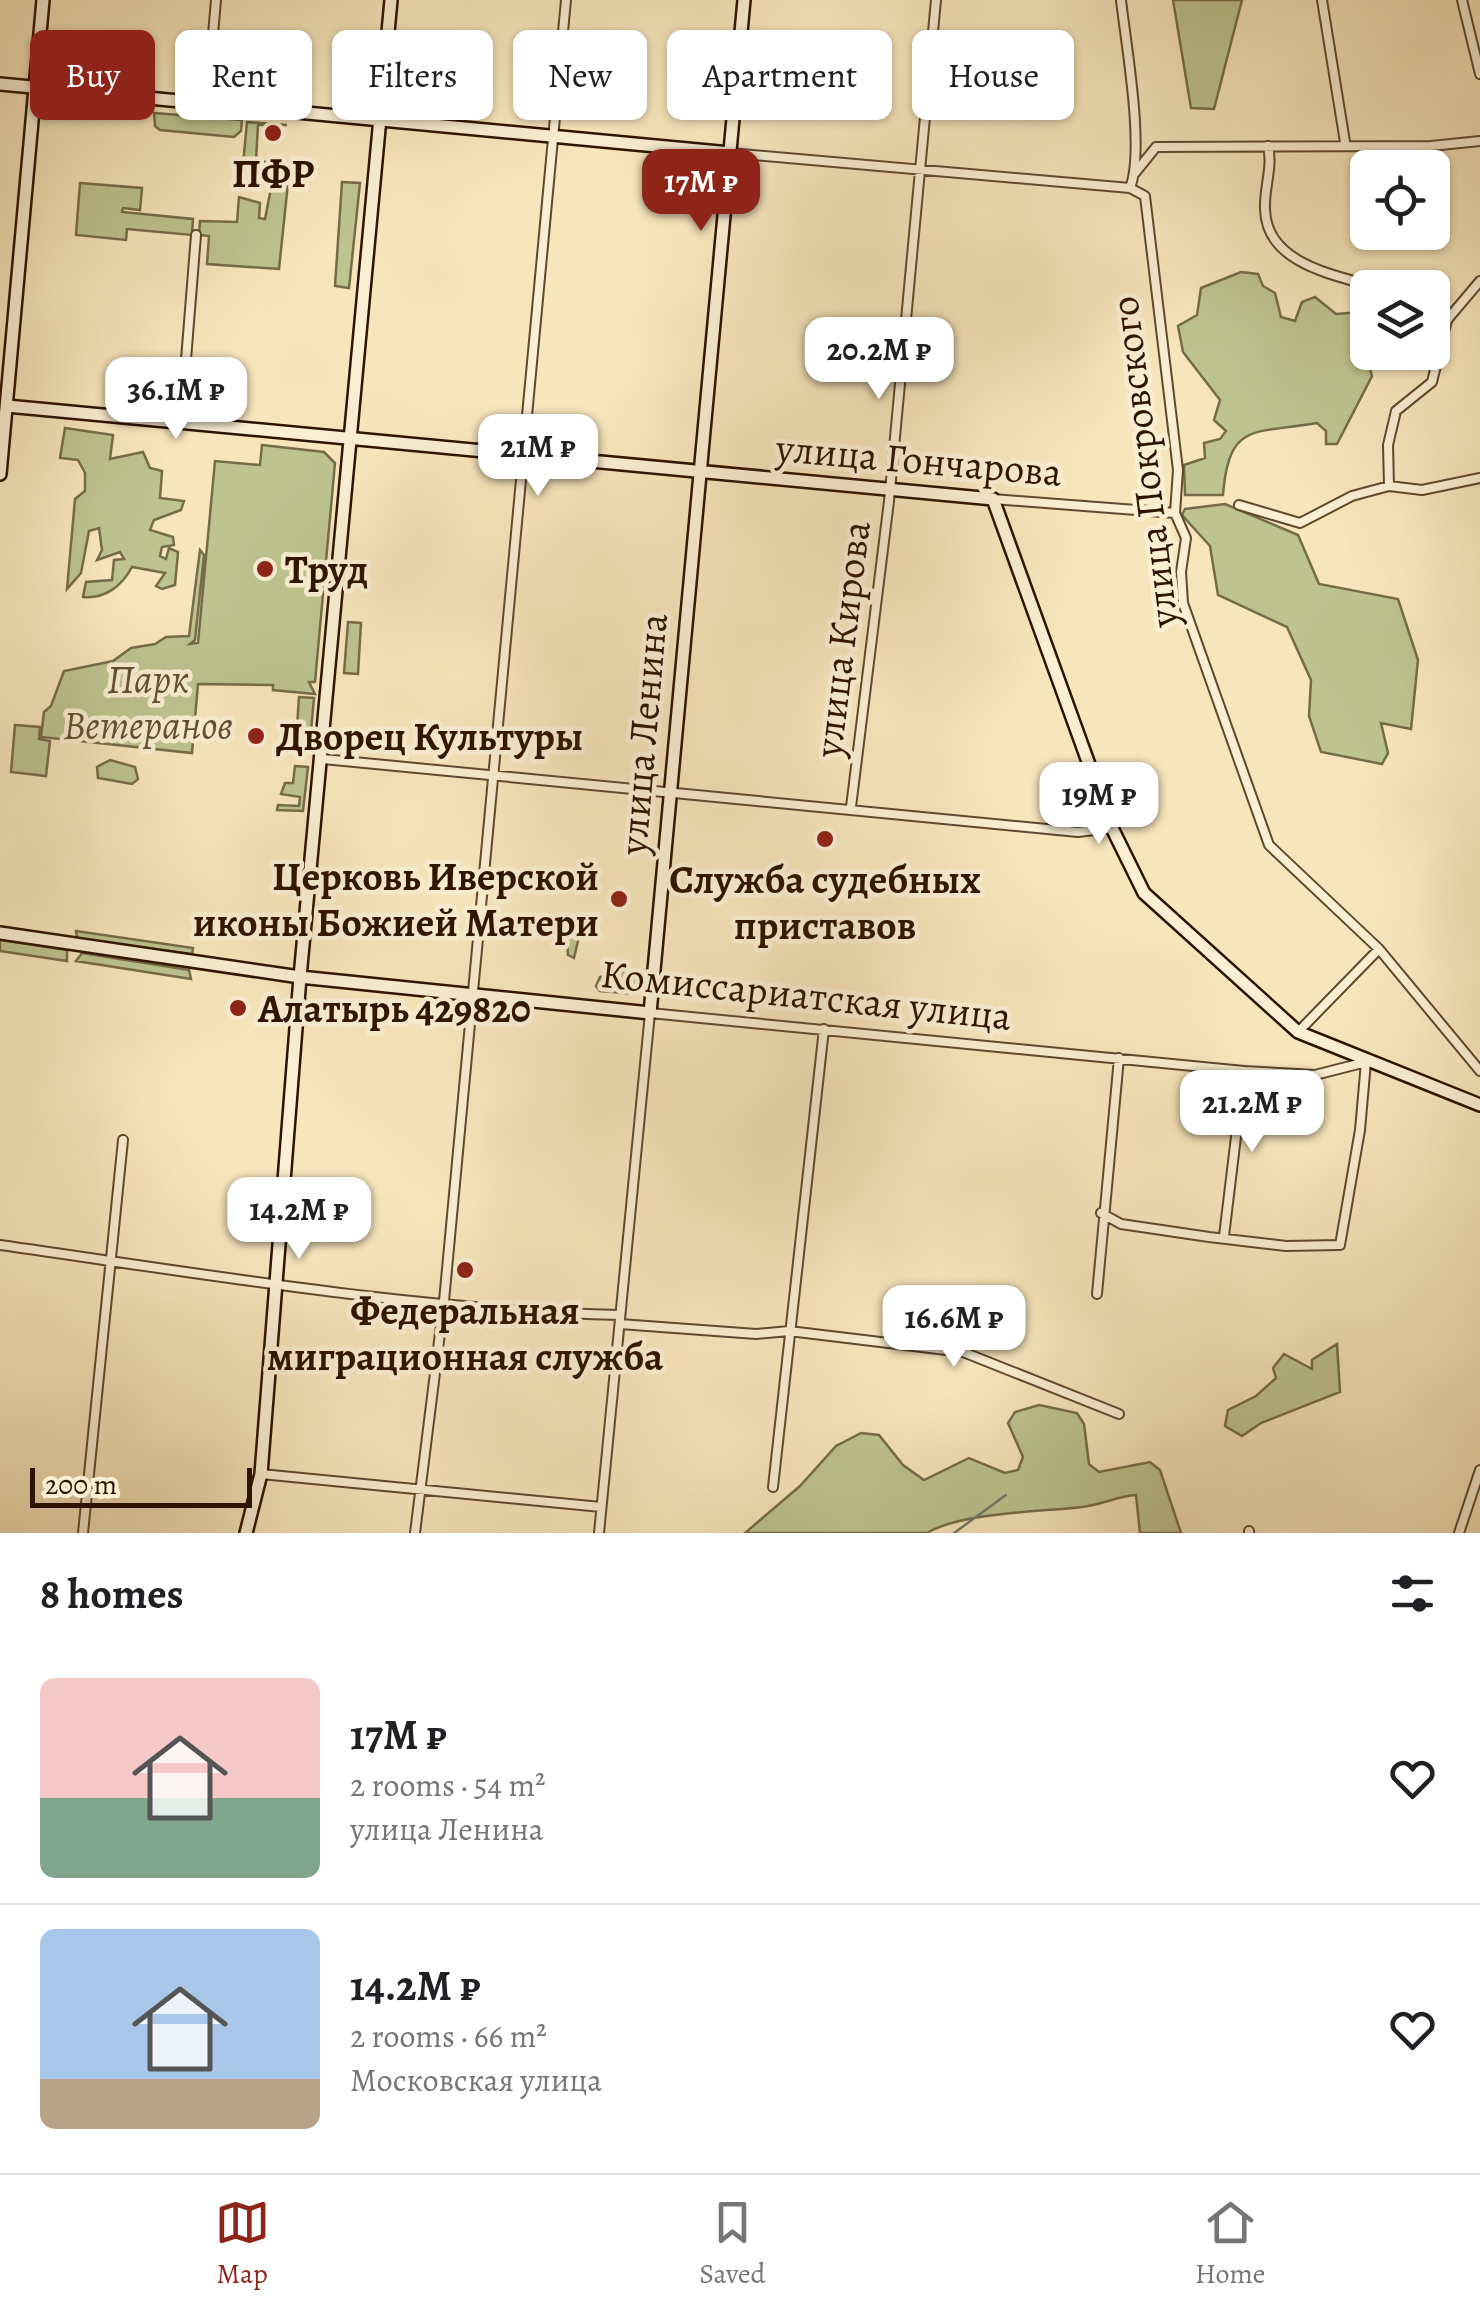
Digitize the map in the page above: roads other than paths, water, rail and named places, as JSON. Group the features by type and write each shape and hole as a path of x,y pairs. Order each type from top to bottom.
{"street":[{"path":"41,30 44,0"},
{"path":"213,30 216,0"},
{"path":"246,1533 261,1474 300,976 391,0"},
{"path":"415,1533 444,1302 566,0"},
{"name":"улица Ленина","path":"599,1533 744,0"},
{"name":"улица Кирова","path":"851,807 890,492 936,0"},
{"path":"1120,0 1136,173"},
{"path":"1322,0 1345,142"},
{"path":"1462,0 1480,74"},
{"path":"0,84 30,86"},
{"path":"312,114 920,174 1130,188 1156,146 1345,142 1431,146 1480,141"},
{"path":"0,474 3,405 32,120"},
{"path":"1268,146 1272,162 1265,208 1270,239 1285,252 1350,280"},
{"name":"улица Покровского","path":"1130,188 1144,196 1178,470 1175,513 1186,538 1180,572 1183,603 1260,830 1269,845 1379,949 1480,1071"},
{"path":"181,422 196,235"},
{"path":"1450,316 1480,280"},
{"path":"1389,486 1392,423 1406,402 1432,382 1435,370"},
{"name":"улица Гончарова","path":"3,405 890,492 1175,513"},
{"path":"1239,505 1300,523 1352,496 1389,486 1422,490 1480,478"},
{"path":"993,499 1112,828 1133,874 1158,910 1298,1032 1480,1105"},
{"path":"323,759 851,807 1078,832 1112,828"},
{"name":"Комиссариатская улица","path":"0,933 300,976 1244,1070 1315,1074 1366,1062"},
{"path":"1298,1032 1379,949"},
{"path":"773,1487 824,1030"},
{"path":"1097,1294 1119,1058"},
{"path":"1102,1213 1121,1224 1286,1246 1340,1245 1360,1130 1366,1062"},
{"path":"1224,1236 1244,1070"},
{"path":"83,1533 123,1140"},
{"path":"0,1245 277,1284 756,1334 789,1331 964,1352 1118,1414"},
{"path":"1459,1533 1480,1470"},
{"path":"261,1474 601,1508"}],"waterway":[{"path":"954,1533 1006,1495"}],"place":[{"name":"ПФР","path":"273,133"},
{"name":"Труд","path":"265,569"},
{"name":"Дворец Культуры","path":"256,736"},
{"name":"Служба судебных приставов","path":"825,839"},
{"name":"Церковь Иверской иконы Божией Матери","path":"619,899"},
{"name":"Алатырь 429820","path":"238,1008"},
{"name":"Федеральная миграционная служба","path":"465,1270"}],"park label":[{"name":"Парк Ветеранов","path":"148,702"}]}
